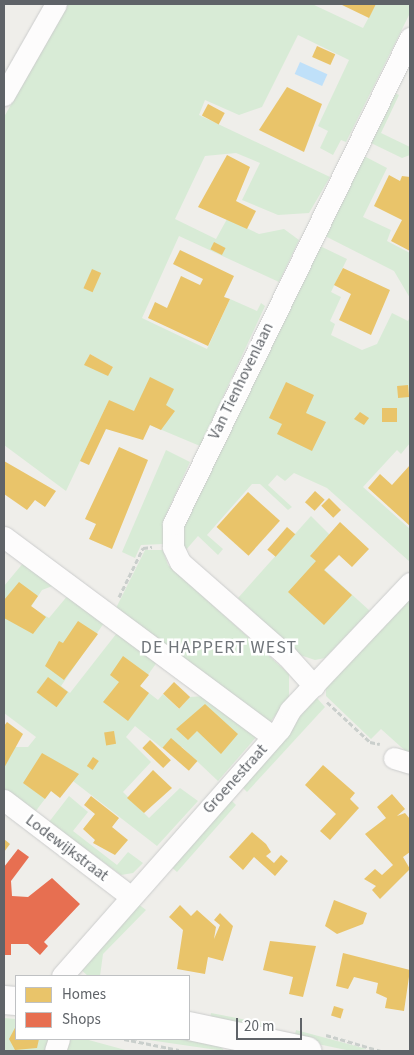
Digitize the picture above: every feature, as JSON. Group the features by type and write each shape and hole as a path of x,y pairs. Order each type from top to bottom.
{"street":[{"path":"4,94 56,4"},
{"name":"Van Tienhovenlaan","path":"173,547 176,513 410,38"},
{"path":"4,537 273,737"},
{"path":"173,547 180,562 287,656 314,686"},
{"name":"Groenestraat","path":"63,975 130,896 273,737 290,710 410,583"},
{"name":"Lodewijkstraat","path":"4,800 130,896"},
{"path":"190,1026 308,1051"}],"path":[{"path":"110,614 143,548 173,547"},
{"path":"314,686 370,742 380,744 402,760"},
{"path":"129,1040 188,1051"}],"green space":[{"path":"68,4 312,4 363,28 376,4 410,4 410,13 346,142 341,140 333,155 320,148 328,131 318,126 349,60 298,35 262,107 239,115 205,100 199,115 330,177 309,213 278,215 242,200 260,163 236,153 205,156 175,219 216,239 227,219 259,234 284,229 299,240 279,282 179,236 142,318 207,349 230,299 257,311 261,303 265,306 200,446 150,425 109,400 66,491 4,445 4,117","holes":["90,354 113,367 108,375 87,360"]},
{"path":"395,93 399,95 381,133 410,147 410,155 402,158 371,143"},
{"path":"364,156 387,168 363,217 391,230 387,241 410,253 410,298 394,271 325,236"},
{"path":"320,246 347,259 331,292 341,297 330,321 335,324 331,335 362,350 377,344 392,313 408,321 410,316 410,443 401,454 397,450 363,487 410,529 410,562 327,488 294,473 285,481 277,475 268,485 292,507 288,510 260,484 252,484 207,535 223,549 218,555 198,536 185,551 181,535 186,519"},
{"path":"166,450 190,462 164,519 163,544 141,545 135,558 122,552"},
{"path":"311,516 329,534 325,570 370,611 325,658 315,660 300,655 238,598"},
{"path":"145,550 163,550 168,565 289,674 289,698 267,726 115,610"},
{"path":"24,562 55,585 42,590 31,607 49,618 69,594 106,620 61,686 70,693 120,629 160,658 140,686 158,700 163,694 179,709 190,697 205,696 258,735 218,781 182,747 162,748 135,726 126,737 151,762 123,792 149,818 180,788 198,801 157,846 73,781 51,791 35,812 4,789 4,747 28,747 36,737 4,713 4,586"},
{"path":"410,599 410,755 381,729 371,739 326,696 326,686"},
{"path":"316,697 325,707 247,792 242,787"},
{"path":"69,796 88,812 73,831 117,865 128,852 143,863 133,873 121,875 49,822"},
{"path":"231,800 236,805 177,872 170,866"},
{"path":"137,903 146,910 103,954 100,975 87,975 78,967"},
{"path":"211,1013 270,1024 268,1033 209,1022"},
{"path":"4,1018 15,1019 15,1040 89,1040 129,1051 4,1051"},
{"path":"296,1030 367,1049 351,1051 294,1039"},
{"path":"190,1039 220,1044 224,1051 149,1040"}],"water":[{"path":"300,62 327,74 322,86 295,74"}],"building: Homes":[{"path":"340,4 376,4 369,18"},
{"path":"317,46 335,54 330,65 312,57"},
{"path":"287,87 322,104 304,152 259,130"},
{"path":"208,104 225,113 219,124 202,115"},
{"path":"227,155 250,167 236,201 256,211 247,229 198,207"},
{"path":"389,175 400,181 402,176 410,177 410,251 391,241 402,220 374,206"},
{"path":"214,242 226,248 222,255 210,249"},
{"path":"180,250 234,276 224,297 230,299 208,346 148,318 155,302 167,308 181,276 200,285 203,279 173,264"},
{"path":"343,268 390,290 371,335 339,320 351,294 334,285"},
{"path":"92,269 101,273 93,292 83,288"},
{"path":"90,354 113,367 108,376 84,365"},
{"path":"150,377 174,389 166,405 175,411 161,430 150,425 143,440 106,429 89,465 80,461 109,400 134,411"},
{"path":"286,382 314,395 306,413 326,422 312,451 277,434 282,424 269,418"},
{"path":"408,385 409,397 398,398 397,386"},
{"path":"382,408 397,408 397,422 382,422"},
{"path":"360,412 369,418 364,425 354,419"},
{"path":"119,447 148,460 112,549 89,539 96,524 85,519"},
{"path":"4,461 56,491 45,507 35,500 27,510 4,494"},
{"path":"410,465 410,526 368,488 380,474 392,485"},
{"path":"315,491 325,500 315,511 305,502"},
{"path":"248,492 280,521 249,556 217,527"},
{"path":"329,498 341,510 333,518 321,506"},
{"path":"340,522 369,549 352,567 339,555 324,570 352,595 324,625 288,592 316,561 310,556"},
{"path":"287,527 295,534 276,557 267,550"},
{"path":"19,582 38,596 31,606 46,617 33,634 4,618 4,600"},
{"path":"78,621 98,634 64,680 45,666 59,641 63,643"},
{"path":"123,656 149,675 140,686 149,693 128,721 103,702 119,682 110,675"},
{"path":"48,677 68,692 57,707 37,692"},
{"path":"174,682 190,697 179,709 163,694"},
{"path":"205,704 238,734 221,754 197,731 188,740 176,729"},
{"path":"7,722 23,734 4,768 4,726"},
{"path":"114,731 116,744 106,745 104,733"},
{"path":"171,738 197,761 189,771 162,748"},
{"path":"150,740 171,760 163,768 142,748"},
{"path":"42,753 79,774 60,798 51,791 45,799 23,783"},
{"path":"93,757 99,761 93,770 87,766"},
{"path":"323,765 355,793 350,799 359,808 330,840 320,831 336,814 305,785"},
{"path":"153,770 172,788 144,813 127,798"},
{"path":"392,794 405,809 397,816 405,813 410,819 410,852 403,857 410,869 380,899 372,890 376,886 364,879 375,869 382,875 393,865 365,834 386,818 377,807"},
{"path":"91,796 119,818 112,827 128,840 115,855 93,843 95,840 83,829 95,814 84,805"},
{"path":"252,832 266,844 271,852 266,856 274,863 281,855 288,861 275,876 254,857 243,870 229,857"},
{"path":"4,839 10,844 4,852"},
{"path":"334,900 367,913 363,924 337,934 325,926"},
{"path":"180,905 191,916 197,910 216,927 214,939 220,925 214,920 220,913 233,926 223,961 208,957 205,974 177,969 183,930 169,917"},
{"path":"270,941 316,946 303,997 289,994 293,977 263,970"},
{"path":"343,953 410,970 404,1011 385,1008 387,998 376,993 378,983 354,977 348,989 336,986"},
{"path":"334,1006 344,1009 341,1018 331,1016"},
{"path":"15,1028 15,1040 39,1040 37,1048 15,1050 9,1039"}],"building: Shops":[{"path":"18,849 29,857 11,881 12,896 28,897 52,878 80,904 44,942 48,946 40,955 28,944 11,944 11,955 4,955 4,867"}],"district":[{"name":"DE HAPPERT WEST","path":"219,648"}]}
